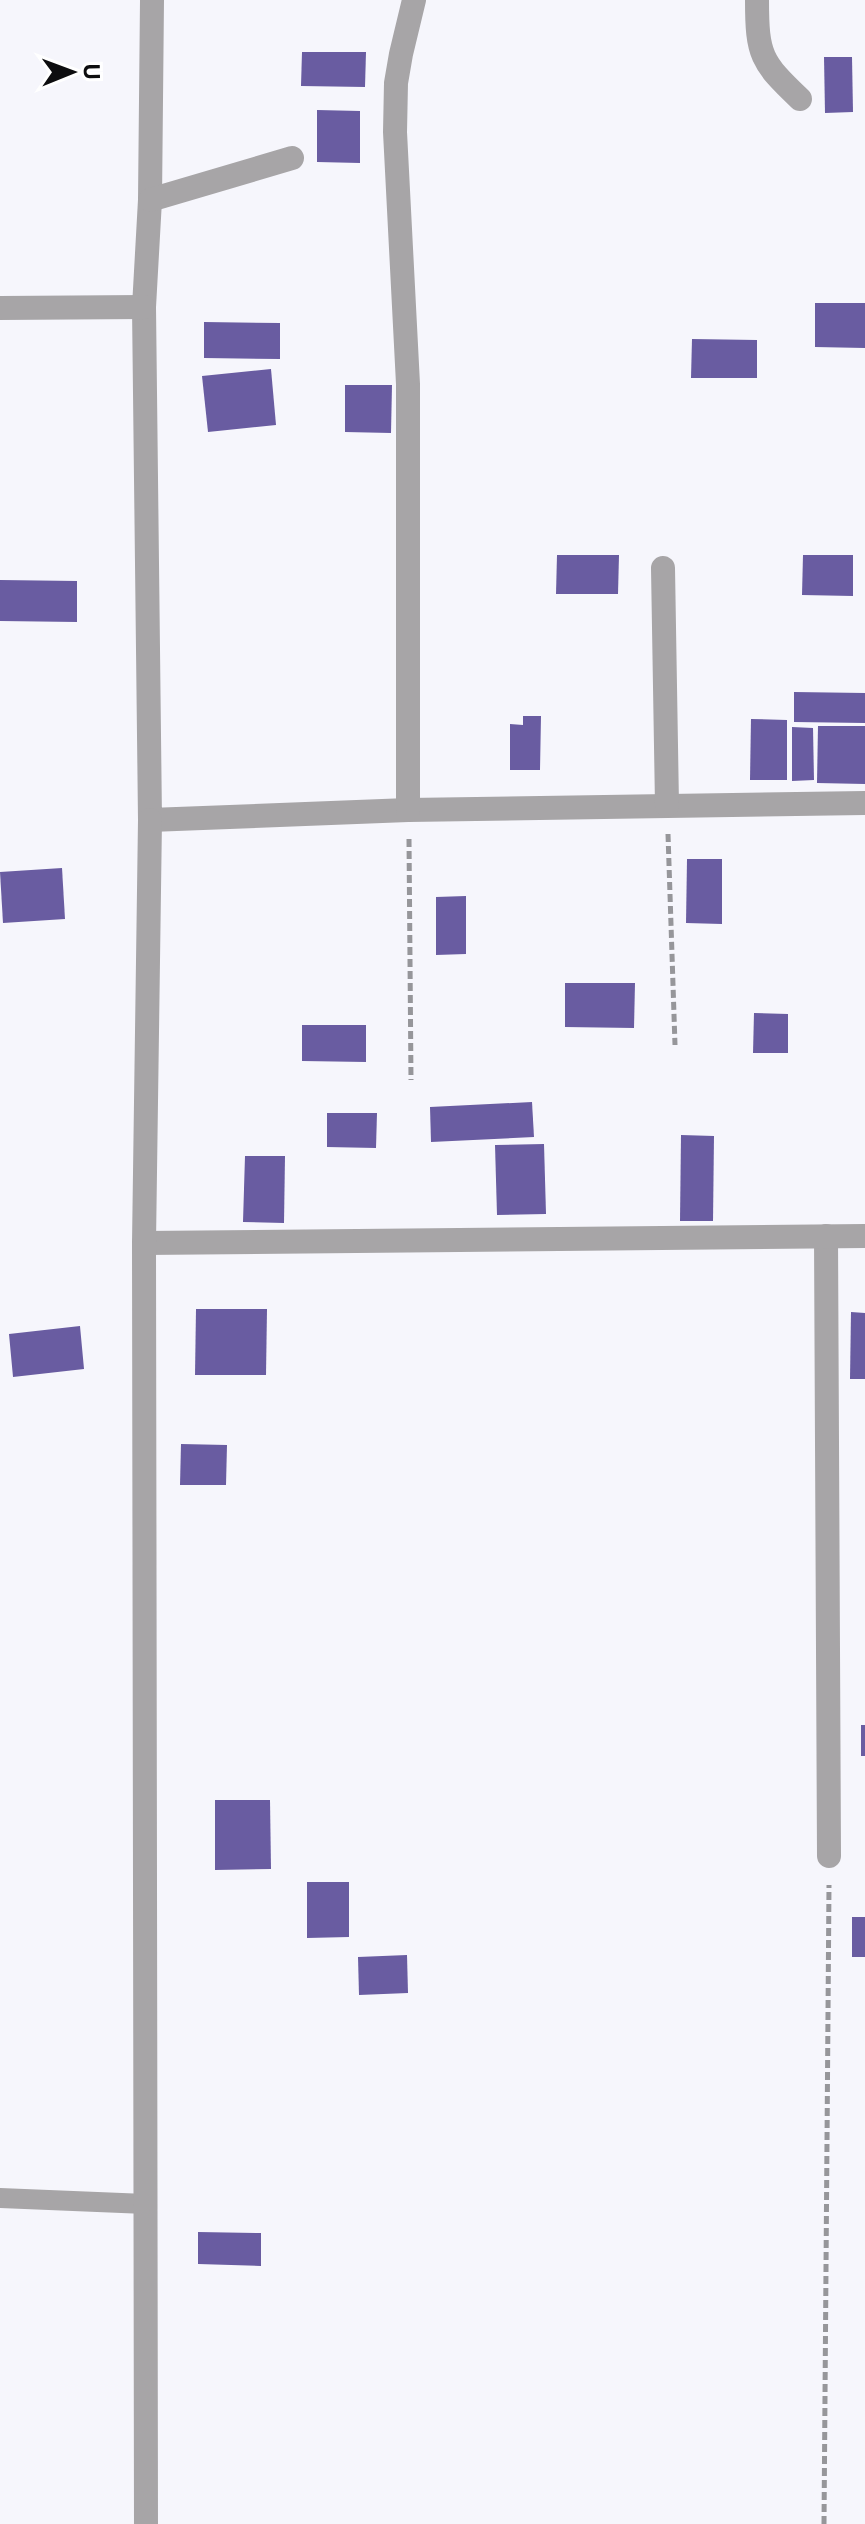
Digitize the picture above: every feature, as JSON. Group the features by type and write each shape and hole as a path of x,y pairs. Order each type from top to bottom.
{"street":[{"path":"146,2524 144,1243 150,820 144,307 150,200 152,0"},
{"path":"408,810 408,384 395,132 396,83 414,0"},
{"path":"757,0 759,41 765,63 800,99"},
{"path":"150,200 292,158"},
{"path":"0,308 144,307"},
{"path":"663,568 667,805"},
{"path":"150,820 408,810 865,803"},
{"path":"826,1236 829,1856"},
{"path":"144,1243 865,1236"}],"lane":[{"path":"0,2198 146,2204"}],"path":[{"path":"667,805 675,1045"},
{"path":"408,810 411,1080"},
{"path":"824,2524 829,1856"}],"building":[{"path":"302,52 366,52 365,87 301,86"},
{"path":"824,57 852,57 853,112 825,113"},
{"path":"317,110 360,111 360,163 317,162"},
{"path":"815,303 865,303 865,348 815,347"},
{"path":"204,322 280,323 280,359 204,358"},
{"path":"692,339 757,340 757,378 691,378"},
{"path":"271,369 276,425 208,432 202,376"},
{"path":"345,385 392,385 391,433 345,432"},
{"path":"557,555 619,555 618,594 556,594"},
{"path":"803,555 853,555 853,596 802,595"},
{"path":"0,580 77,581 77,622 0,621"},
{"path":"794,692 865,693 865,723 794,722"},
{"path":"523,716 541,716 540,770 510,770 510,724 523,725"},
{"path":"751,719 787,720 787,780 750,780"},
{"path":"818,726 865,726 865,784 817,783"},
{"path":"792,727 813,728 814,780 792,781"},
{"path":"687,859 722,859 722,924 686,923"},
{"path":"62,868 65,919 3,923 0,872"},
{"path":"466,896 466,954 436,955 436,897"},
{"path":"565,983 635,983 634,1028 565,1027"},
{"path":"754,1013 788,1014 788,1053 753,1053"},
{"path":"302,1025 366,1025 366,1062 302,1061"},
{"path":"532,1102 534,1137 431,1142 430,1107"},
{"path":"327,1113 377,1113 376,1148 327,1147"},
{"path":"681,1135 714,1136 713,1221 680,1221"},
{"path":"544,1144 546,1214 497,1215 495,1145"},
{"path":"245,1156 285,1156 284,1223 243,1222"},
{"path":"196,1309 267,1309 266,1375 195,1375"},
{"path":"851,1312 865,1313 865,1379 850,1379"},
{"path":"80,1326 84,1369 13,1377 9,1334"},
{"path":"181,1444 227,1445 226,1485 180,1485"},
{"path":"861,1725 865,1725 865,1756 861,1756"},
{"path":"215,1800 270,1800 271,1869 215,1870"},
{"path":"307,1882 349,1882 349,1937 307,1938"},
{"path":"852,1917 865,1917 865,1957 852,1957"},
{"path":"407,1955 408,1993 359,1995 358,1957"},
{"path":"198,2232 261,2233 261,2266 198,2264"}]}
